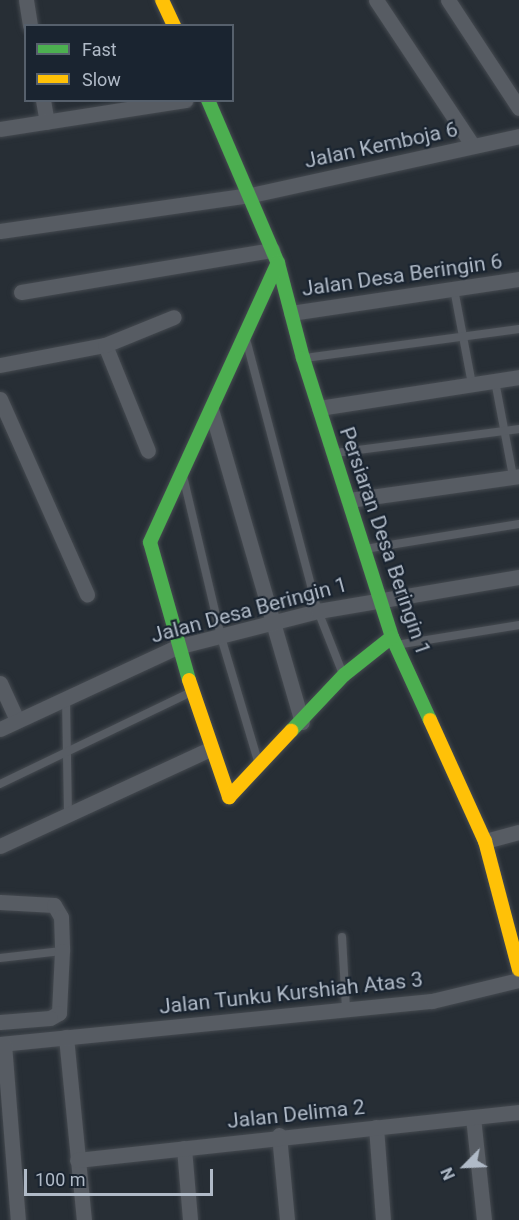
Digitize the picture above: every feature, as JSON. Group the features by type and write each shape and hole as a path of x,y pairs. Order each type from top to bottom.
{"main road":[{"path":"162,0 173,24"},
{"name":"Persiaran Desa Beringin 1","path":"209,102 251,195 275,256 303,358 394,641 485,841 519,970"},
{"path":"275,256 245,334 150,542 177,647 210,749 229,797 261,768 344,675 394,641"}],"street":[{"path":"26,0 30,24"},
{"path":"376,0 473,146"},
{"path":"448,0 519,108"},
{"path":"43,102 47,122"},
{"path":"0,129 173,102"},
{"name":"Jalan Kemboja 6","path":"0,231 251,195 519,136"},
{"path":"21,292 275,256"},
{"name":"Jalan Desa Beringin 6","path":"291,313 519,279"},
{"path":"0,365 105,345 174,317"},
{"path":"105,345 148,451"},
{"path":"319,408 519,377"},
{"path":"0,399 87,594"},
{"path":"211,409 271,625 302,722"},
{"path":"349,500 516,476"},
{"name":"Jalan Desa Beringin 1","path":"0,729 177,647 379,598 519,577"},
{"path":"0,683 17,720"},
{"path":"0,846 210,749"},
{"path":"485,841 519,832"},
{"path":"0,903 54,905 61,917 62,951 59,1013 50,1018 0,1022"},
{"name":"Jalan Tunku Kurshiah Atas 3","path":"2,1044 432,1001 519,980"},
{"path":"66,1036 84,1220"},
{"path":"2,1044 6,1158 18,1220"},
{"name":"Jalan Delima 2","path":"77,1160 279,1135 519,1112"},
{"path":"473,1117 484,1220"},
{"path":"376,1127 384,1220"},
{"path":"279,1135 287,1220"},
{"path":"184,1148 190,1220"}],"lane":[{"path":"454,289 472,384"},
{"path":"303,358 519,329"},
{"path":"245,334 318,611 344,675"},
{"path":"495,381 504,431 516,476"},
{"path":"334,453 519,429"},
{"path":"182,471 221,637 261,768"},
{"path":"363,550 519,524"},
{"path":"394,641 519,625"},
{"path":"0,784 192,692"},
{"path":"66,697 68,814"},
{"path":"342,937 346,1009"},
{"path":"0,958 62,951"}],"traffic: fast":[{"path":"209,102 278,263 303,358 392,637 430,720"},
{"path":"189,680 150,542 278,263"},
{"path":"291,731 344,675 392,637"}],"traffic: slow":[{"path":"162,0 173,24"},
{"path":"189,680 229,797 291,731"},
{"path":"430,720 485,841 519,970"}]}
